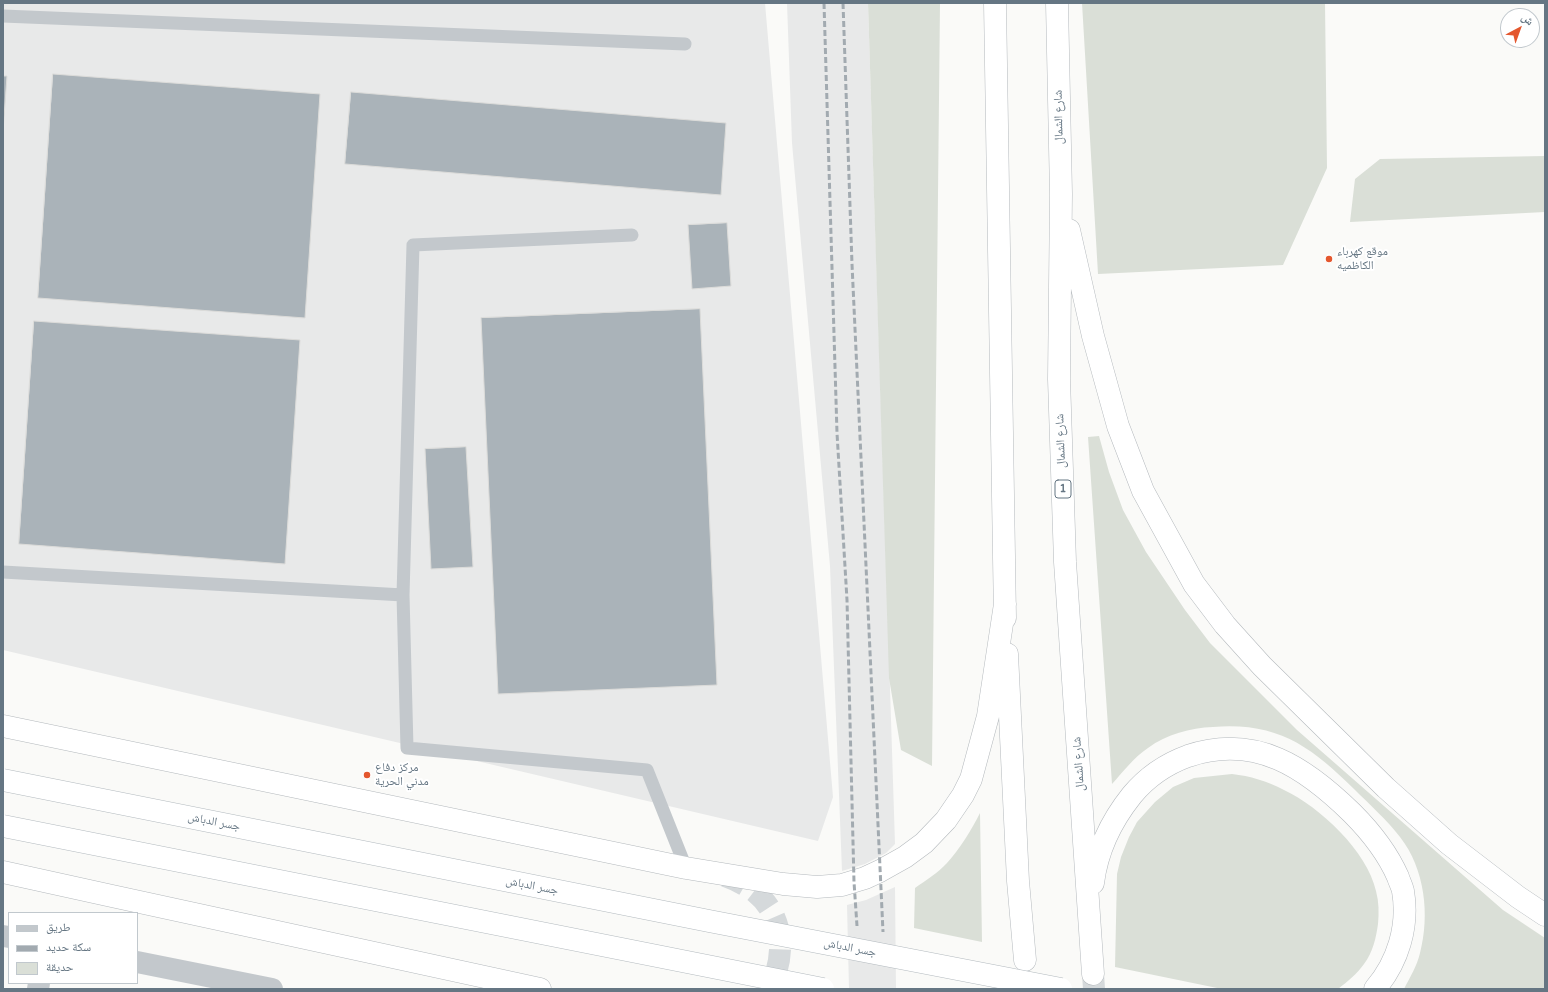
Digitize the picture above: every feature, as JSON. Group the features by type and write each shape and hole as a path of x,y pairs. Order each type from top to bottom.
{"main road":[{"path":"995,3 1005,604 1018,881 1025,960"},
{"name":"شارع الشمال","path":"1057,3 1061,194 1059,379 1065,562 1094,974"},
{"path":"1061,194 1093,336 1118,426 1143,491 1194,584 1224,625 1262,666 1386,788 1449,844 1518,897 1545,915"},
{"path":"3,726 686,868 783,884 817,887 842,885 865,878 880,871 905,857 924,843 946,820 963,795 971,780 988,716 1005,604"},
{"path":"1089,912 1094,879 1101,853 1113,822 1139,787 1156,772 1180,759 1202,751 1217,748 1251,750 1273,756 1296,767 1339,800 1366,826 1384,850 1394,868 1403,890 1403,931 1399,950 1391,968 1375,989"},
{"name":"جسر الدباش","path":"3,780 709,921 1061,989"},
{"path":"3,826 823,989"},
{"path":"3,872 152,906 408,959 540,989"}],"street":[{"path":"138,962 250,987 272,989"}],"lane":[{"path":"3,16 684,44"},
{"path":"632,235 412,245 403,595 408,748 646,770 686,868"},
{"path":"3,572 403,595"}],"shaded area":[{"path":"3,3 765,3 833,797 818,841 3,650"},
{"path":"787,3 868,3 895,844 886,853 865,864 842,871 830,566 792,143"},
{"path":"895,887 896,989 849,989 847,905 866,900"}],"green space":[{"path":"868,3 940,3 932,766 901,750 889,678"},
{"path":"1082,3 1325,3 1327,168 1283,265 1098,274"},
{"path":"1545,156 1545,212 1350,222 1355,179 1380,159"},
{"path":"1099,436 1109,472 1123,510 1146,552 1185,610 1210,643 1297,730 1503,910 1545,938 1545,989 1404,989 1419,958 1425,923 1423,893 1415,863 1400,837 1378,813 1323,760 1291,740 1275,733 1236,726 1187,730 1171,735 1155,743 1138,756 1112,784 1088,437"},
{"path":"1232,774 1245,776 1271,784 1312,807 1327,819 1352,846 1363,861 1371,876 1377,895 1378,908 1378,924 1374,945 1370,955 1361,968 1338,989 1222,989 1115,967 1117,874 1121,857 1137,822 1155,802 1173,787 1194,778"},
{"path":"980,813 982,942 914,928 915,888 940,870 952,858"}],"building":[{"path":"53,74 320,94 305,318 38,298"},
{"path":"3,76 7,76 3,131"},
{"path":"351,92 726,123 721,195 345,164"},
{"path":"727,223 731,286 692,289 688,225"},
{"path":"700,309 717,685 498,694 481,318"},
{"path":"34,321 300,340 285,564 19,544"},
{"path":"466,447 473,567 431,569 425,449"}],"tunnel":[{"path":"725,876 741,883 755,892 765,902 777,925 780,938 780,951 775,977 769,989"},
{"path":"1093,974 1094,989"}],"railway":[{"path":"824,3 837,433 847,600 854,882 857,926"},
{"path":"843,3 852,264 883,932"}],"place":[{"name":"موقع كهرباء الكاظميه","path":"1329,259"},
{"name":"مركز دفاع مدني الحرية","path":"367,775"}]}
